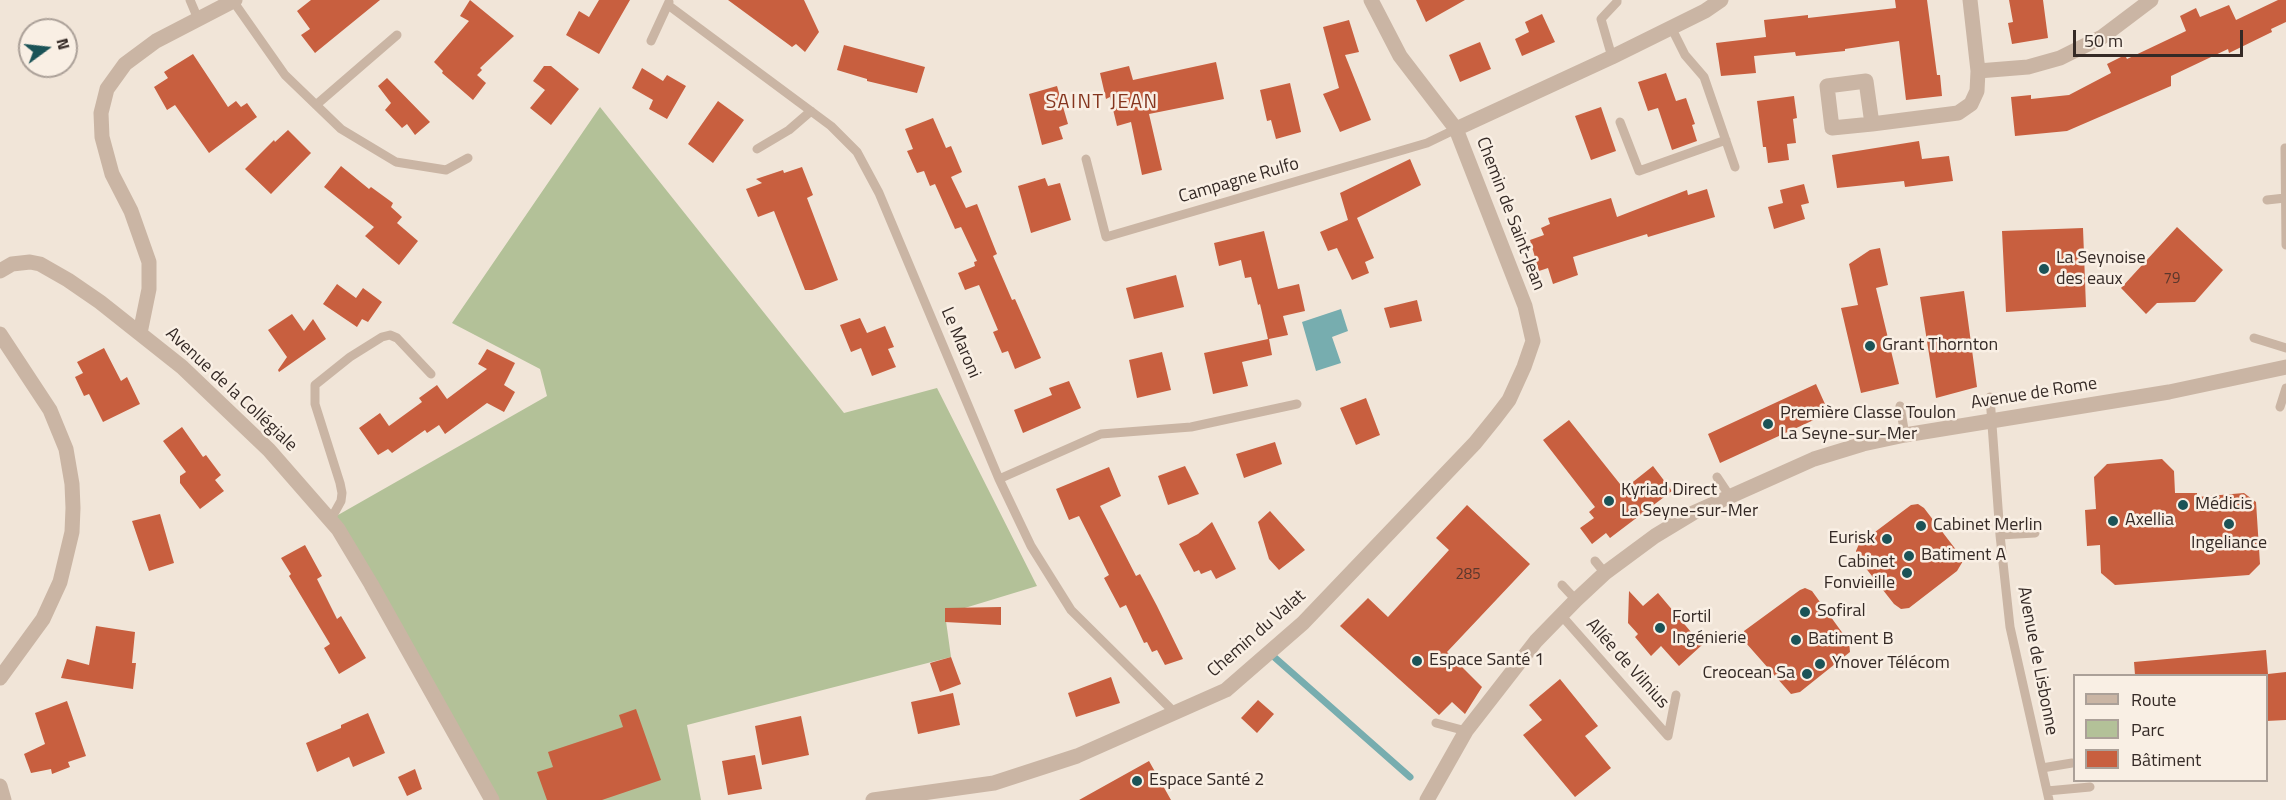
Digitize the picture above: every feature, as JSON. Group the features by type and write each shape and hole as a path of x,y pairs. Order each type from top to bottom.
{"street":[{"path":"1371,0 1400,56 1456,129"},
{"name":"Chemin de Saint-Jean","path":"1496,417 1509,400 1533,341 1525,306 1456,129 1612,57 1721,0"},
{"path":"1872,124 1958,113 1971,104 1977,91 1978,71 1970,0"},
{"path":"1978,71 2028,66 2060,58 2102,37 2151,0"},
{"path":"140,333 149,290 148,262 131,211 112,174 102,137 101,113 107,89 125,64 156,41 234,1"},
{"name":"Avenue de la Collégiale","path":"1,269 21,262 40,264 100,302 182,367 248,428 331,519 371,584 492,800"},
{"path":"0,334 50,410 66,449 72,484 73,508 72,532 60,582 43,619 0,678"},
{"name":"Avenue de Rome","path":"1427,800 1466,730 1523,655 1605,573 1655,536 1693,513 1729,495 1761,488 1815,459 1905,435 2169,392 2286,367"},
{"name":"Chemin du Valat","path":"873,800 994,783 1077,756 1226,690 1303,623 1475,443 1496,417"},
{"path":"0,786 4,800"}],"lane":[{"path":"190,0 198,19"},
{"path":"1612,57 1601,19 1617,0"},
{"path":"234,1 285,75 341,129 396,162 446,170 468,158"},
{"name":"Le Maroni","path":"651,41 669,3 831,126 857,152 879,193 999,479 1031,546 1071,610 1175,713"},
{"path":"1671,27 1685,55 1704,77 1735,167"},
{"path":"316,105 397,35"},
{"path":"757,149 789,130 811,111"},
{"path":"1620,122 1639,171 1726,140"},
{"name":"Campagne Rulfo","path":"1086,159 1106,237 1427,143 1456,129"},
{"path":"2285,148 2286,245"},
{"path":"2267,200 2285,198"},
{"path":"331,519 341,501 340,483 315,404 315,385 350,357 382,337 390,335 397,338 431,374"},
{"path":"2254,338 2286,348"},
{"path":"2280,407 2286,388"},
{"name":"Avenue de Lisbonne","path":"1990,397 1994,420 2000,535 2010,627 2048,795"},
{"path":"999,479 1101,434 1191,427 1297,404"},
{"path":"1900,406 1905,435"},
{"path":"1717,477 1729,495"},
{"path":"2000,535 2035,533"},
{"path":"1595,561 1605,573"},
{"path":"1562,585 1576,600"},
{"name":"Allée de Vilnius","path":"1561,615 1668,736 1676,695"},
{"path":"1436,723 1466,730"},
{"path":"2042,768 2072,763"},
{"path":"2048,795 2090,787"}],"green space":[{"path":"600,107 844,413 937,388 1037,586 945,614 951,657 687,725 701,800 492,800 331,519 547,396 540,369 452,323"}],"water":[{"path":"1341,309 1348,331 1332,337 1341,363 1316,371 1302,322"}],"building":[{"path":"311,0 380,0 315,53 301,35 310,29 297,11"},
{"path":"470,0 514,36 480,68 482,70 477,75 486,83 473,100 442,73 443,71 434,62 469,21 460,16"},
{"path":"599,0 630,0 599,54 566,35 579,11 589,17"},
{"path":"728,0 804,0 819,32 805,52 796,44 792,47"},
{"path":"1416,0 1465,0 1426,22"},
{"path":"1895,0 1927,0 1942,96 1906,100 1899,41 1845,49 1845,51 1796,56 1795,52 1754,56 1756,73 1721,76 1716,43 1766,37 1764,20 1808,15 1808,18 1896,8"},
{"path":"2009,0 2043,0 2048,38 2012,44 2008,23 2013,22"},
{"path":"2278,0 2286,0 2286,22 2271,29 2272,32 2229,53 2228,49 2171,76 2171,86 2067,131 2015,136 2011,97 2031,95 2031,99 2069,95 2111,73 2107,64 2125,55 2127,59 2186,31 2180,16 2196,8 2200,17 2229,5 2236,20"},
{"path":"1542,14 1555,42 1522,56 1515,39 1529,32 1525,22"},
{"path":"1349,20 1359,52 1345,55 1371,120 1340,132 1323,94 1339,88 1323,27"},
{"path":"1480,42 1491,69 1460,82 1449,55"},
{"path":"844,45 925,67 917,93 867,81 867,79 837,70"},
{"path":"193,54 228,107 236,101 241,107 247,103 257,117 209,153 175,105 167,110 154,87 168,78 164,72"},
{"path":"1216,62 1224,99 1149,114 1162,170 1142,175 1131,122 1117,126 1110,97 1106,99 1100,73 1129,66 1133,80"},
{"path":"544,66 551,66 579,89 551,125 530,108 545,90 533,81"},
{"path":"642,68 663,81 667,75 686,86 667,119 649,109 653,100 632,88"},
{"path":"1666,73 1676,101 1686,98 1695,124 1692,125 1697,141 1672,150 1658,108 1648,111 1638,82"},
{"path":"387,78 430,122 415,135 407,124 402,128 385,110 391,103 378,86"},
{"path":"1290,83 1301,132 1276,139 1271,120 1267,121 1260,90"},
{"path":"1057,86 1068,124 1059,127 1063,139 1042,145 1029,94"},
{"path":"1794,96 1797,118 1793,119 1796,143 1787,144 1789,160 1768,163 1766,147 1763,147 1757,101"},
{"path":"718,101 744,120 713,163 688,144"},
{"path":"1601,107 1616,151 1591,160 1575,116"},
{"path":"933,118 946,148 951,146 962,172 951,177 966,208 977,204 997,254 993,256 1041,358 1015,369 1008,351 1002,353 993,332 998,330 979,285 965,290 958,273 975,266 974,262 977,261 961,227 955,229 935,184 930,186 924,171 917,173 907,151 913,149 905,129"},
{"path":"288,130 311,153 271,194 245,169 274,140 275,142"},
{"path":"1919,141 1922,159 1949,156 1953,181 1905,187 1904,181 1837,188 1832,155"},
{"path":"1410,159 1421,185 1357,218 1374,258 1365,262 1369,273 1352,280 1337,248 1328,251 1320,232 1348,220 1340,193"},
{"path":"341,166 369,189 371,187 393,203 391,207 402,217 397,223 418,241 399,265 365,236 374,227 324,187"},
{"path":"802,167 813,195 807,198 838,280 812,290 805,290 774,211 758,217 746,189 762,183 756,179 783,170 784,173"},
{"path":"1045,178 1048,186 1060,183 1071,220 1031,233 1018,186"},
{"path":"1804,184 1809,203 1801,205 1805,219 1774,229 1768,207 1783,203 1780,190"},
{"path":"1707,189 1715,217 1648,237 1647,234 1573,257 1578,275 1553,284 1548,268 1539,271 1530,240 1544,235 1541,228 1550,224 1548,218 1611,198 1617,217 1687,190 1688,195"},
{"name":"La Seynoise des eaux","path":"2177,227 2223,270 2195,302 2157,303 2146,314 2121,288"},
{"name":"La Seynoise des eaux","path":"2083,228 2086,307 2006,312 2002,231"},
{"path":"1264,231 1278,289 1299,284 1305,311 1283,316 1288,335 1269,339 1272,355 1242,362 1248,386 1213,394 1204,353 1268,339 1251,277 1245,278 1241,260 1219,266 1214,243"},
{"name":"Grant Thornton","path":"1880,248 1888,285 1876,288 1899,384 1861,393 1841,308 1858,305 1849,264 1870,250"},
{"path":"1176,275 1184,307 1134,319 1126,288"},
{"path":"337,284 356,298 363,288 382,302 368,322 362,319 357,327 323,304"},
{"path":"1964,291 1977,387 1936,398 1920,297"},
{"path":"1417,300 1422,321 1390,328 1384,308"},
{"path":"292,314 304,331 313,319 326,339 279,372 278,370 287,357 268,330"},
{"path":"860,318 867,333 885,326 894,347 888,349 896,367 872,376 861,348 851,352 840,325"},
{"path":"104,348 121,381 127,377 140,404 103,422 89,394 84,396 75,377 83,373 77,362"},
{"path":"487,349 515,363 504,385 515,392 504,412 487,403 445,434 439,425 427,433 425,430 392,453 388,449 378,455 359,428 380,413 389,426 422,402 419,398 437,385 447,399 487,369 478,364"},
{"path":"1162,352 1171,390 1137,398 1129,360"},
{"path":"1069,381 1081,408 1023,433 1014,410 1052,395 1049,388"},
{"name":"Première Classe Toulon La Seyne-sur-Mer","path":"1816,384 1829,413 1720,463 1708,434"},
{"path":"1366,398 1380,435 1356,445 1340,408"},
{"path":"1569,420 1624,489 1653,466 1672,491 1610,538 1606,533 1592,544 1580,528 1594,518 1589,512 1595,507 1543,440"},
{"path":"182,427 203,457 206,455 221,475 215,480 224,491 200,509 180,483 180,476 186,472 163,441"},
{"path":"1275,442 1282,464 1244,478 1236,454"},
{"path":"2162,459 2174,471 2175,493 2197,493 2197,497 2244,493 2256,502 2260,564 2249,575 2115,585 2101,573 2100,545 2087,546 2085,510 2096,509 2094,477 2107,464"},
{"path":"1185,466 1199,494 1168,505 1158,476"},
{"path":"1109,467 1121,496 1100,506 1136,576 1140,574 1183,659 1165,665 1157,650 1152,652 1147,642 1144,643 1126,605 1120,608 1104,578 1109,575 1079,516 1069,520 1056,489"},
{"name":"Batiment A","path":"1918,504 1924,508 1963,561 1957,571 1909,608 1901,609 1894,604 1857,557 1856,551 1859,544 1911,505"},
{"path":"1467,505 1530,564 1447,652 1482,687 1465,714 1452,702 1439,715 1340,626 1368,598 1388,617 1449,550 1436,538"},
{"path":"1270,511 1305,550 1279,570 1269,559 1258,522"},
{"path":"160,514 174,563 149,571 132,521"},
{"path":"1212,522 1236,569 1216,579 1211,570 1201,574 1199,570 1194,572 1179,544 1198,534"},
{"path":"305,545 322,576 317,579 337,619 341,616 366,658 339,674 324,648 330,644 289,576 291,574 281,558"},
{"name":"Batiment B","path":"1805,588 1812,591 1849,642 1850,652 1800,692 1791,694 1746,643 1744,631"},
{"name":"Fortil Ingénierie","path":"1629,591 1643,606 1658,593 1702,645 1679,666 1661,646 1651,656 1635,637 1638,634 1628,623"},
{"path":"1001,607 1001,625 945,622 945,608"},
{"path":"96,626 135,632 132,663 136,663 133,689 61,678 67,659 89,665"},
{"path":"2266,650 2268,674 2135,674 2134,662"},
{"path":"951,657 961,684 940,692 930,663"},
{"path":"2286,672 2286,720 2268,721 2268,674"},
{"path":"1111,677 1120,703 1076,717 1068,693"},
{"path":"1560,679 1598,726 1585,736 1611,768 1575,797 1523,735 1542,720 1529,705"},
{"path":"953,693 960,725 918,734 911,702"},
{"path":"1258,700 1274,714 1257,733 1241,718"},
{"path":"67,701 86,756 68,762 70,767 52,774 51,769 31,773 24,754 45,744 35,713"},
{"path":"636,709 661,780 602,800 547,800 537,772 553,767 548,752 623,727 619,715"},
{"path":"368,713 385,753 353,767 349,757 317,772 306,743"},
{"path":"801,716 809,755 762,765 755,726"},
{"path":"755,755 762,789 728,795 722,761"},
{"name":"Espace Santé 2","path":"1149,761 1171,800 1079,800"},
{"path":"415,769 422,789 407,796 398,777"}],"waterway":[{"path":"1273,656 1410,777"}],"place":[{"name":"La Seynoise des eaux","path":"2044,269"},
{"name":"Grant Thornton","path":"1870,346"},
{"name":"Première Classe Toulon La Seyne-sur-Mer","path":"1768,424"},
{"name":"Kyriad Direct La Seyne-sur-Mer","path":"1609,501"},
{"name":"Médicis","path":"2183,505"},
{"name":"Axellia","path":"2113,521"},
{"name":"Ingeliance","path":"2229,524"},
{"name":"Cabinet Merlin","path":"1921,526"},
{"name":"Eurisk","path":"1887,539"},
{"name":"Batiment A","path":"1909,556"},
{"name":"Cabinet Fonvieille","path":"1907,573"},
{"name":"Sofiral","path":"1805,612"},
{"name":"Fortil Ingénierie","path":"1660,628"},
{"name":"Batiment B","path":"1796,640"},
{"name":"Espace Santé 1","path":"1417,661"},
{"name":"Ynover Télécom","path":"1820,664"},
{"name":"Creocean Sa","path":"1807,674"},
{"name":"Espace Santé 2","path":"1137,781"}],"district":[{"name":"SAINT JEAN","path":"1102,103"}]}
